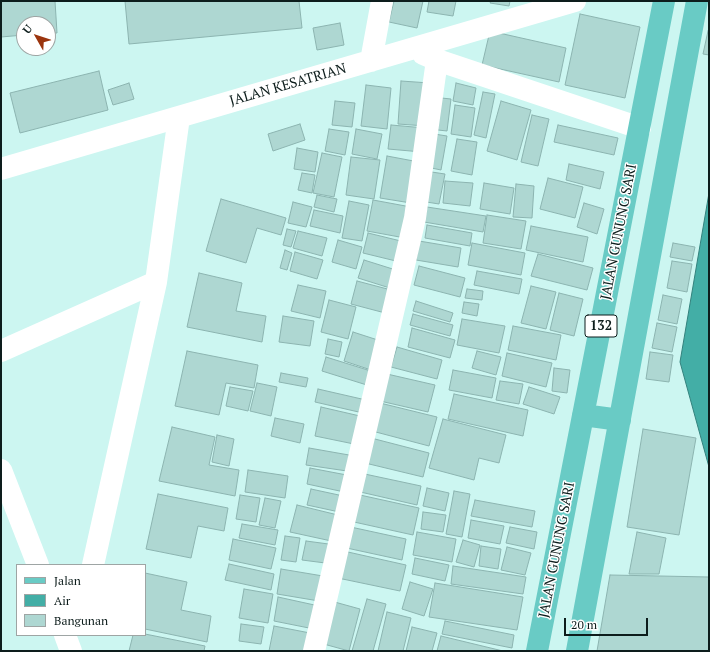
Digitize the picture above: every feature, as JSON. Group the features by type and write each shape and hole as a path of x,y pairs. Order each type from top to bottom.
{"main road":[{"name":"JALAN GUNUNG SARI","path":"537,651 664,1"},
{"name":"132","path":"577,651 697,1"},
{"path":"583,415 620,420"}],"street":[{"path":"371,61 382,1"},
{"name":"JALAN KESATRIAN","path":"1,169 575,1"},
{"path":"411,49 436,60 640,128"},
{"path":"314,651 415,218 436,60"},
{"path":"92,564 156,282 179,117"},
{"path":"1,351 156,282"},
{"path":"1,470 38,564"},
{"path":"65,636 72,651"},
{"path":"72,651 77,636"}],"water":[{"path":"709,193 709,467 680,362"}],"building":[{"path":"1,1 55,1 56,16 16,16 16,36 1,37"},
{"path":"125,1 299,1 302,28 129,44"},
{"path":"394,1 423,1 417,28 389,22"},
{"path":"429,1 456,1 453,16 427,12"},
{"path":"491,1 510,1 509,6 490,3"},
{"path":"580,14 640,27 625,98 565,85"},
{"path":"340,23 344,45 317,50 313,28"},
{"path":"490,31 566,48 559,82 482,65"},
{"path":"708,31 709,32 709,55 703,54"},
{"path":"99,71 108,110 20,133 10,93"},
{"path":"401,81 430,83 426,126 398,124"},
{"path":"129,83 134,99 113,105 108,90"},
{"path":"456,83 476,88 473,105 453,101"},
{"path":"366,85 391,88 387,129 361,126"},
{"path":"483,92 495,94 486,138 474,135"},
{"path":"432,97 451,99 447,131 429,129"},
{"path":"335,101 355,103 352,127 332,125"},
{"path":"501,101 531,110 517,160 487,151"},
{"path":"455,105 475,108 471,137 451,134"},
{"path":"532,115 549,119 538,166 521,162"},
{"path":"300,124 305,140 273,151 268,134"},
{"path":"391,125 425,128 422,152 388,149"},
{"path":"558,125 618,138 614,155 554,142"},
{"path":"329,129 349,132 345,155 325,151"},
{"path":"356,129 382,134 377,159 352,154"},
{"path":"428,133 447,136 441,170 422,166"},
{"path":"457,139 477,142 472,175 451,171"},
{"path":"297,148 318,152 315,172 294,169"},
{"path":"322,153 342,157 334,197 313,193"},
{"path":"387,156 419,162 411,203 380,198"},
{"path":"351,157 380,160 374,199 346,195"},
{"path":"569,164 604,172 600,189 566,180"},
{"path":"425,171 445,174 439,204 420,201"},
{"path":"302,173 315,175 312,193 298,190"},
{"path":"548,178 583,187 575,218 540,209"},
{"path":"445,181 473,183 470,206 443,203"},
{"path":"484,183 514,188 510,214 480,209"},
{"path":"516,184 534,186 532,218 513,217"},
{"path":"317,195 337,199 334,212 314,207"},
{"path":"221,199 286,218 281,235 257,228 246,263 206,251"},
{"path":"373,200 411,207 405,238 367,231"},
{"path":"349,201 369,205 362,241 342,238"},
{"path":"293,202 312,207 306,227 288,223"},
{"path":"584,203 604,209 597,234 577,227"},
{"path":"427,207 486,216 483,232 424,222"},
{"path":"314,210 343,216 340,233 310,226"},
{"path":"487,215 526,221 521,249 483,243"},
{"path":"427,225 472,233 470,246 425,238"},
{"path":"531,226 588,237 583,262 526,250"},
{"path":"287,229 296,231 291,247 283,245"},
{"path":"298,231 327,238 322,256 293,248"},
{"path":"368,233 405,242 400,262 363,253"},
{"path":"338,240 362,247 356,269 332,262"},
{"path":"419,241 461,248 458,267 416,260"},
{"path":"472,243 525,253 521,275 468,265"},
{"path":"673,243 695,247 692,261 670,257"},
{"path":"285,250 292,253 287,270 280,268"},
{"path":"295,252 323,260 317,279 290,271"},
{"path":"538,254 593,268 587,290 531,276"},
{"path":"364,260 399,271 393,289 358,278"},
{"path":"672,261 692,264 687,292 667,288"},
{"path":"419,266 465,278 460,297 414,285"},
{"path":"477,271 522,279 519,294 474,285"},
{"path":"199,273 242,283 236,311 266,316 262,342 187,327"},
{"path":"357,281 395,291 389,314 351,304"},
{"path":"298,285 326,291 320,318 291,311"},
{"path":"531,286 556,292 546,329 521,323"},
{"path":"467,289 483,291 482,300 465,298"},
{"path":"559,293 583,299 574,336 550,330"},
{"path":"663,295 682,299 677,324 658,320"},
{"path":"329,300 356,307 348,339 321,332"},
{"path":"416,301 453,313 450,322 413,311"},
{"path":"464,302 479,304 477,316 462,313"},
{"path":"413,314 453,325 450,336 410,325"},
{"path":"283,316 314,321 310,346 279,342"},
{"path":"462,319 505,326 499,353 457,345"},
{"path":"657,323 677,327 672,352 652,348"},
{"path":"513,326 561,335 556,360 508,350"},
{"path":"412,328 455,340 450,358 408,347"},
{"path":"353,332 384,342 374,371 344,361"},
{"path":"328,339 342,342 339,357 325,354"},
{"path":"397,347 442,360 437,379 391,367"},
{"path":"187,351 258,365 254,388 226,383 219,415 175,406"},
{"path":"477,351 501,357 496,375 472,368"},
{"path":"650,352 673,355 669,382 646,379"},
{"path":"507,353 552,363 546,387 502,376"},
{"path":"326,357 374,372 370,386 322,371"},
{"path":"554,368 570,370 567,393 552,391"},
{"path":"453,370 496,378 492,398 449,390"},
{"path":"281,373 308,378 306,387 279,382"},
{"path":"387,374 435,385 428,412 380,401"},
{"path":"500,381 523,384 519,404 496,400"},
{"path":"257,383 277,387 271,416 250,411"},
{"path":"230,387 253,391 248,411 226,406"},
{"path":"529,387 560,397 554,414 523,404"},
{"path":"318,389 366,400 363,413 315,402"},
{"path":"454,394 528,410 523,436 448,419"},
{"path":"380,403 437,417 429,446 372,431"},
{"path":"321,407 360,416 354,444 315,436"},
{"path":"275,418 304,424 300,443 271,436"},
{"path":"443,419 506,435 499,463 479,458 474,480 429,468"},
{"path":"172,427 215,437 209,465 239,470 235,496 159,481"},
{"path":"643,429 696,438 679,535 627,527"},
{"path":"217,435 234,439 229,466 212,462"},
{"path":"371,438 429,453 423,477 365,463"},
{"path":"309,448 349,455 347,471 306,465"},
{"path":"310,468 352,476 349,493 307,484"},
{"path":"248,470 288,476 285,498 245,492"},
{"path":"360,473 421,486 417,505 356,491"},
{"path":"427,488 449,493 445,511 423,506"},
{"path":"311,489 348,497 344,513 307,505"},
{"path":"454,491 470,494 462,537 446,534"},
{"path":"158,494 228,508 224,531 198,526 191,558 146,549"},
{"path":"240,495 260,498 256,522 236,519"},
{"path":"360,495 419,508 413,535 354,522"},
{"path":"265,498 281,501 275,528 259,525"},
{"path":"475,500 535,511 532,527 471,516"},
{"path":"297,505 342,516 336,542 290,532"},
{"path":"423,512 446,515 443,532 421,529"},
{"path":"471,520 504,526 500,544 468,538"},
{"path":"242,524 278,530 275,545 239,538"},
{"path":"346,526 406,539 402,560 342,547"},
{"path":"510,527 537,532 534,549 506,543"},
{"path":"417,532 456,539 452,562 413,555"},
{"path":"637,532 666,538 659,574 629,574"},
{"path":"285,536 300,538 296,562 281,560"},
{"path":"233,539 276,548 271,569 229,560"},
{"path":"463,540 480,545 474,567 456,562"},
{"path":"306,541 336,545 333,564 302,560"},
{"path":"481,546 501,549 498,569 479,566"},
{"path":"507,547 531,553 525,575 501,570"},
{"path":"339,550 406,565 400,591 333,577"},
{"path":"415,558 449,565 445,581 412,574"},
{"path":"229,564 274,574 271,590 225,580"},
{"path":"453,566 526,577 523,594 451,584"},
{"path":"281,569 323,576 319,601 277,594"},
{"path":"146,573 187,582 181,610 211,616 207,642 146,629"},
{"path":"610,575 709,577 709,651 597,651"},
{"path":"410,582 433,589 424,616 402,609"},
{"path":"435,583 523,597 517,630 429,617"},
{"path":"244,589 273,594 268,623 239,618"},
{"path":"278,597 319,606 314,629 274,621"},
{"path":"367,599 386,604 373,651 352,651"},
{"path":"331,601 360,609 349,651 320,643"},
{"path":"387,612 411,618 403,651 378,651"},
{"path":"445,621 514,635 512,648 442,634"},
{"path":"241,624 264,627 261,644 239,641"},
{"path":"274,626 310,633 306,651 269,651"},
{"path":"412,627 437,633 432,651 406,651"},
{"path":"146,634 205,646 204,651 129,651 133,636 146,636"},
{"path":"441,636 503,651 437,651"}]}
